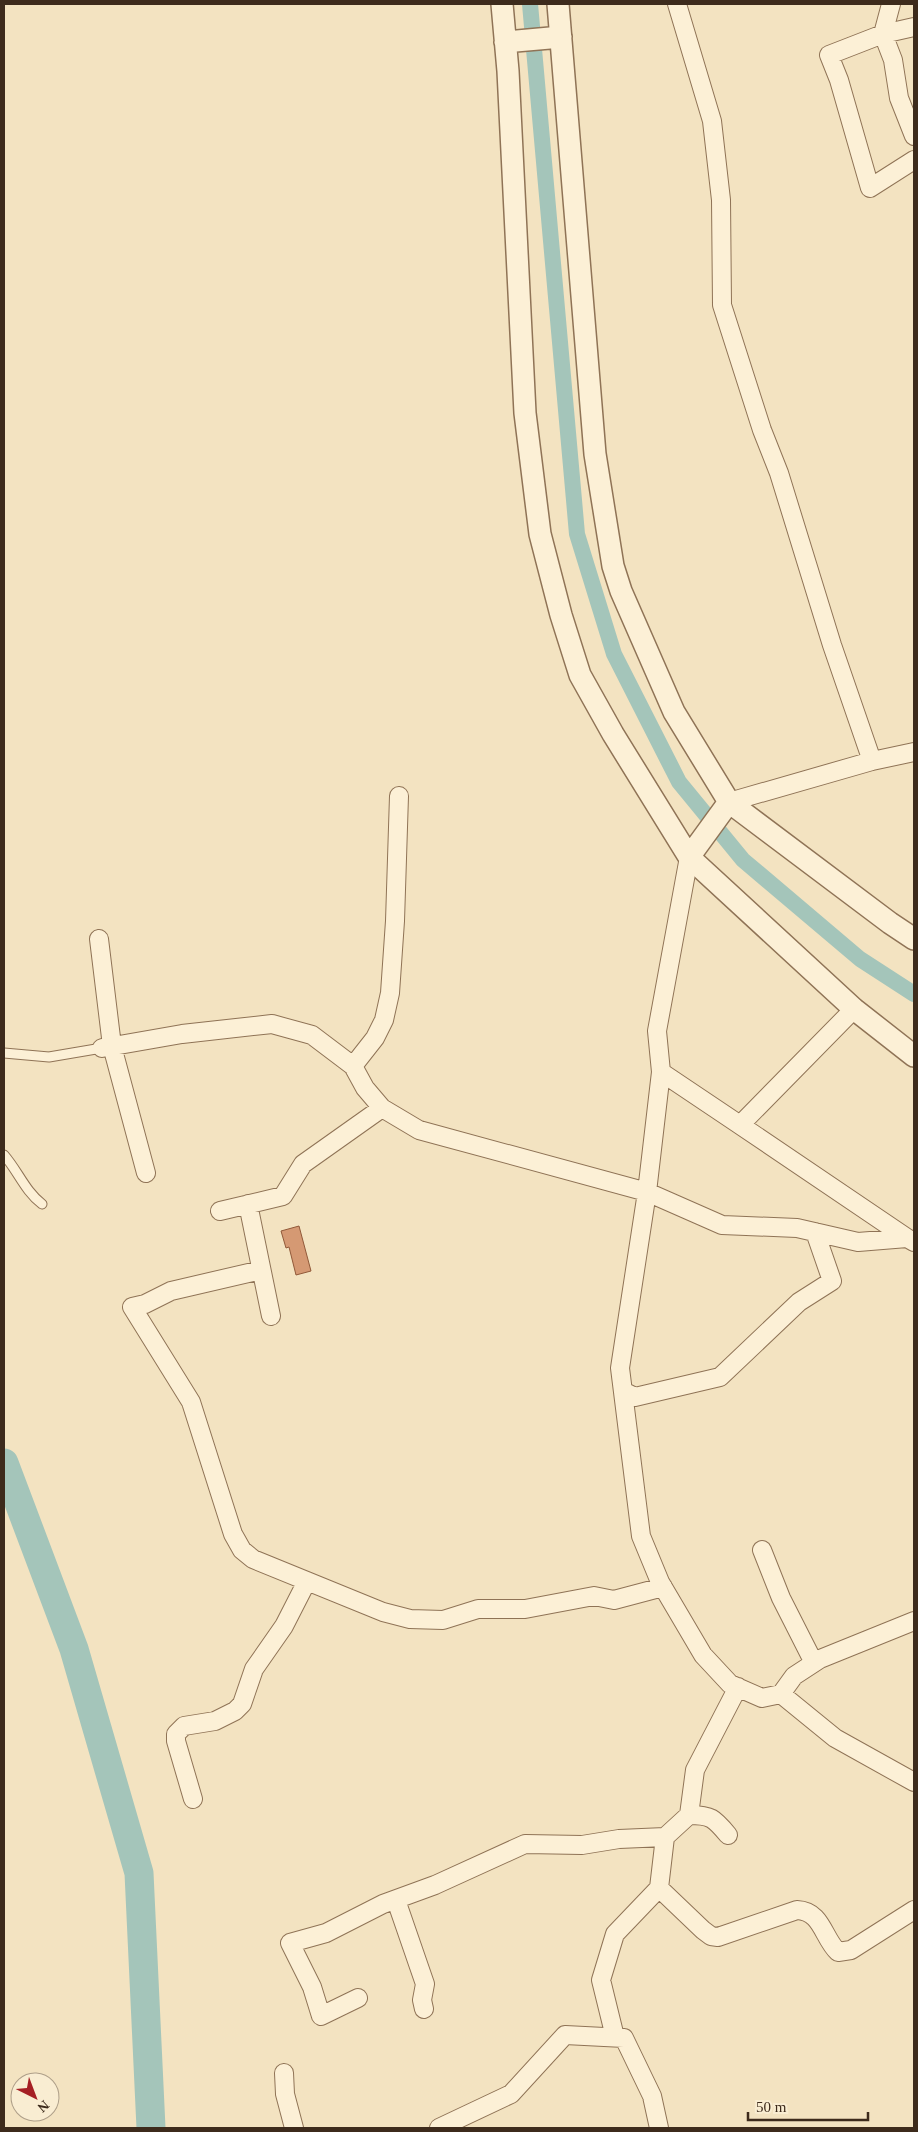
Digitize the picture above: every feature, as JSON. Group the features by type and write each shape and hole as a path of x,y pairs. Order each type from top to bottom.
{"street":[{"path":"502,4 512,41 525,413 540,534 561,615 580,675 627,758 695,849 854,1009 914,1056"},
{"path":"558,4 553,37 595,454 613,566 621,591 674,712 724,808 914,939"},
{"path":"677,4 712,121 722,200 722,305 762,430 779,473 832,646 872,761"},
{"path":"891,4 883,34 893,60 899,98 914,136"},
{"path":"914,27 883,34 829,55 839,80 870,188 914,160"},
{"path":"512,41 553,37"},
{"path":"914,752 872,761 724,808 695,849 657,1031 661,1072 646,1192 620,1368 640,1536 664,1587 703,1655 730,1684 762,1698 780,1694 794,1676 814,1663 914,1621"},
{"path":"353,1066 375,1038 384,1020 390,993 395,921 399,796"},
{"path":"99,939 107,1047 146,1173"},
{"path":"740,1125 854,1009"},
{"path":"107,1047 182,1034 272,1024 312,1035 353,1066 365,1088 382,1108 419,1130 646,1192 722,1225 797,1228 858,1242 911,1240"},
{"path":"661,1072 911,1240"},
{"path":"220,1211 282,1196 303,1164 382,1108"},
{"path":"248,1204 271,1316"},
{"path":"623,1391 635,1397 720,1377 799,1302 832,1281 816,1232"},
{"path":"261,1270 171,1291 145,1304 132,1307 191,1402 233,1534 242,1550 253,1559 383,1612 410,1619 443,1620 478,1609 525,1609 594,1596 614,1600 664,1587"},
{"path":"762,1550 781,1598 814,1663"},
{"path":"193,1799 176,1741 176,1734 184,1726 215,1721 236,1711 242,1704 254,1669 284,1626 307,1581"},
{"path":"689,1816 695,1770 738,1687"},
{"path":"780,1694 835,1738 914,1782"},
{"path":"358,1998 321,2016 312,1987 290,1943 326,1933 396,1900 435,1885 525,1844 582,1845 619,1839 665,1837 689,1816 707,1816 715,1819 728,1835"},
{"path":"615,2037 600,1980 615,1934 659,1888 665,1837"},
{"path":"659,1888 711,1936 718,1937 798,1910 806,1910 818,1920 838,1952 851,1950 914,1910"},
{"path":"396,1900 425,1984 422,2000 424,2009"},
{"path":"439,2128 511,2094 565,2035 624,2038 652,2096 659,2128"},
{"path":"284,2073 285,2094 294,2128"}],"lane":[{"path":"4,1053 49,1057 107,1047"},
{"path":"4,1155 14,1166 28,1191 42,1204"}],"building":[{"path":"299,1226 311,1271 296,1275 289,1247 286,1248 281,1231"}],"waterway":[{"path":"530,4 577,534 614,654 679,782 743,860 860,959 914,994"},
{"path":"4,1463 74,1649 139,1873 151,2128"}]}
